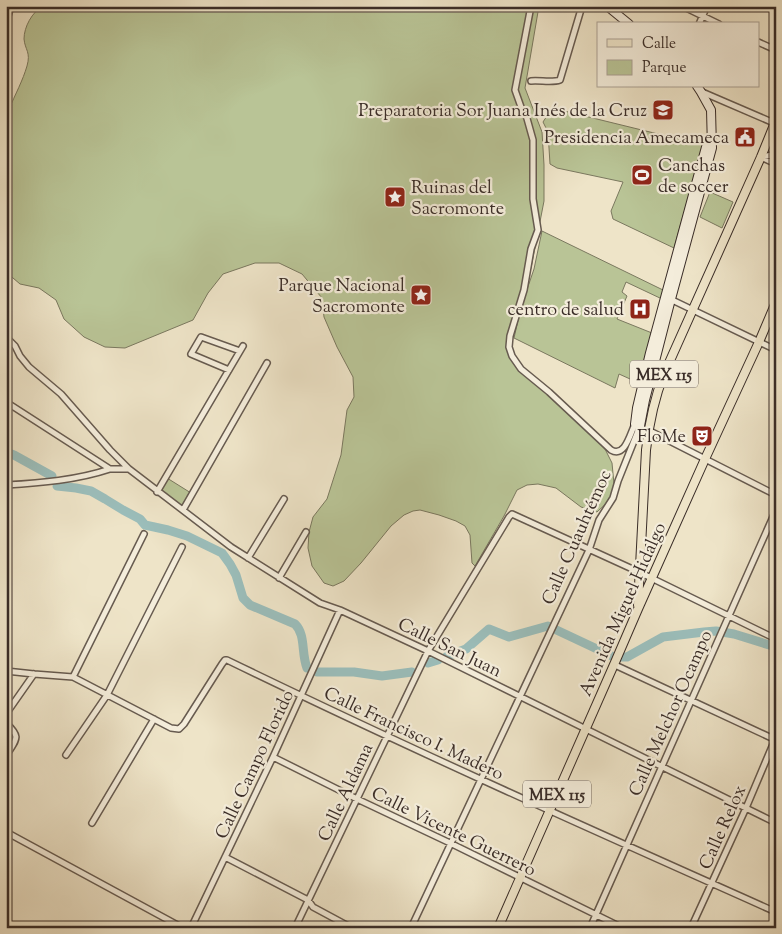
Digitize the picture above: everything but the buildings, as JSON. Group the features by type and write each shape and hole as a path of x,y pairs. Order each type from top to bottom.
{"main road":[{"path":"6,19 10,6"},
{"path":"607,6 627,22"},
{"name":"Calle Cuauhtémoc","path":"637,425 642,387 659,333 696,196 712,148 711,110 700,89"},
{"name":"MEX 115","path":"638,609 638,572 646,450 648,430 658,388 761,157 775,121"},
{"name":"Avenida Miguel Hidalgo","path":"498,928 638,609 776,302"},
{"path":"637,425 648,430"}],"street":[{"name":"Calle Cuauhtémoc","path":"531,6 515,90 526,115 533,140 533,199 538,230 531,249 524,290 510,336 512,356 521,369 556,398 611,450 620,452 637,425"},
{"path":"531,80 555,82 560,80 582,6"},
{"path":"682,6 715,22"},
{"path":"700,22 707,6"},
{"path":"769,47 774,42"},
{"path":"760,43 776,50"},
{"path":"700,89 775,121"},
{"path":"761,157 776,154"},
{"path":"761,157 776,164"},
{"path":"668,298 776,350"},
{"path":"157,492 229,370 241,349 201,337 191,354 229,370"},
{"path":"6,347 8,339"},
{"name":"Calle San Juan","path":"8,339 29,367 61,394 129,469 231,547 279,578 320,603 340,610 428,651 776,823"},
{"path":"183,510 267,364"},
{"path":"6,402 110,468"},
{"name":"Calle Cuauhtémoc","path":"410,928 552,629 588,550 599,520 613,498 637,425"},
{"path":"648,430 776,495"},
{"path":"6,485 74,478 110,468 129,469"},
{"path":"248,558 284,498"},
{"name":"Calle Melchor Ocampo","path":"590,928 776,510"},
{"name":"Calle Aldama","path":"295,928 428,651 509,517 512,514 588,550"},
{"path":"279,578 306,532"},
{"path":"73,677 144,534"},
{"path":"66,755 107,695 182,547"},
{"path":"588,550 638,572 776,639"},
{"name":"Calle Campo Florido","path":"191,928 273,757 340,610"},
{"name":"Calle Francisco I. Madero","path":"154,719 171,728 179,729 225,660 550,812 776,912"},
{"path":"615,663 775,739"},
{"path":"6,671 73,677 154,719 92,823"},
{"path":"6,714 34,674"},
{"path":"6,724 14,730 16,735 15,741 6,756"},
{"name":"Calle Relox","path":"691,928 746,808 775,739"},
{"name":"Calle Vicente Guerrero","path":"273,757 623,928"},
{"path":"6,832 183,928"},
{"path":"226,857 308,900 313,907 352,928"}],"green space":[{"name":"Parque Nacional Sacromonte","path":"43,6 539,6 525,88 542,132 544,201 531,268 517,311 510,346 513,357 519,365 600,440 612,463 614,484 611,499 597,512 581,507 556,488 538,484 527,485 517,490 475,566 472,563 470,535 465,526 439,515 420,510 413,511 404,515 391,526 344,581 333,586 324,583 312,566 308,548 309,532 313,517 327,499 341,455 347,410 354,397 353,377 324,317 322,298 302,274 279,263 255,263 223,274 208,293 193,320 125,348 105,347 84,337 64,319 56,300 39,288 20,284 6,272 6,114 27,66 28,54 24,39 25,30 32,16"},
{"name":"Canchas de soccer","path":"552,108 703,145 674,248 613,219 611,211 623,182 557,168 550,164 548,132 543,122"},
{"path":"710,192 733,202 722,228 700,217"},
{"path":"542,231 663,290 662,299 626,282 622,292 627,296 617,319 652,333 639,383 619,374 615,388 514,338 521,307 534,269"},
{"path":"167,478 191,493 183,508 160,490"}],"waterway":[{"path":"6,452 52,476"},
{"path":"57,486 91,491 140,519 145,525 187,536 222,553 236,575 243,598 250,605 295,624 298,628 301,633 307,668"},
{"path":"447,656 466,649 489,629 509,637 548,626 614,657 627,657 663,637 716,631 734,634 776,647"},
{"path":"428,663 438,660"},
{"path":"317,672 354,672 382,676 412,672"}],"place":[{"name":"Preparatoria Sor Juana Inés de la Cruz","path":"663,110"},
{"name":"Presidencia Amecameca","path":"745,137"},
{"name":"Canchas de soccer","path":"642,175"},
{"name":"Ruinas del Sacromonte","path":"395,197"},
{"name":"Parque Nacional Sacromonte","path":"421,295"},
{"name":"centro de salud","path":"640,309"},
{"name":"FloMe","path":"702,436"}]}
